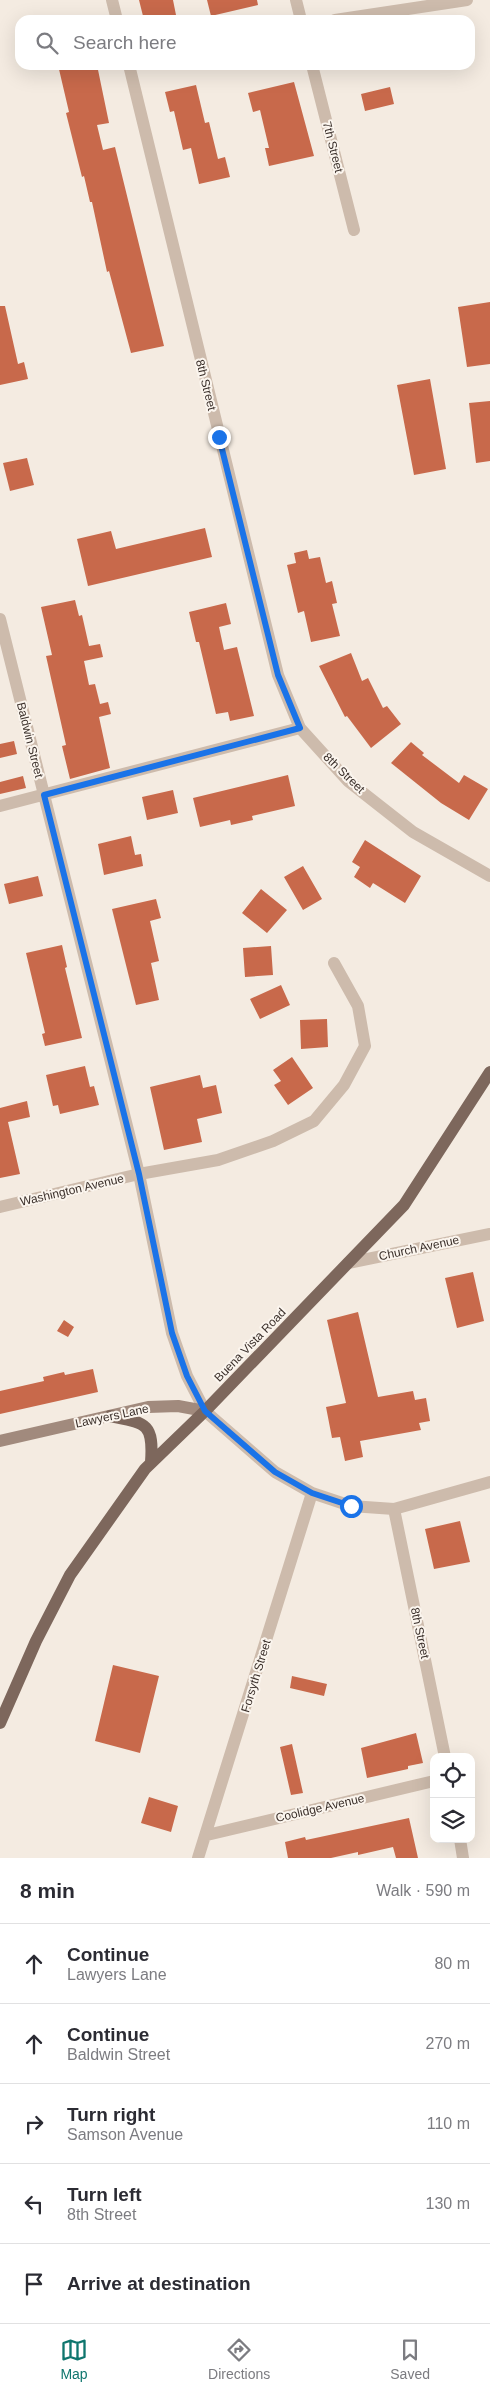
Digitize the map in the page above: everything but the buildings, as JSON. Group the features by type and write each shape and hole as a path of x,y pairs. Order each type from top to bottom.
{"main road":[{"name":"Buena Vista Road","path":"0,1723 36,1641 70,1575 145,1468 205,1411 404,1205 490,1072"},
{"path":"110,1416 141,1422 150,1433 153,1445 151,1462"}],"street":[{"path":"112,0 116,15"},
{"path":"296,0 300,15"},
{"path":"368,15 467,0"},
{"name":"8th Street","path":"130,70 278,675 300,728 348,781 406,826 490,876"},
{"name":"7th Street","path":"313,70 354,230"},
{"name":"Baldwin Street","path":"0,619 139,1174 172,1333 187,1376 205,1411"},
{"path":"0,806 300,728"},
{"name":"Washington Avenue","path":"0,1206 139,1174 218,1160 273,1141 314,1122 344,1085 365,1046 358,1006 334,963"},
{"name":"Church Avenue","path":"348,1263 490,1234"},
{"name":"Lawyers Lane","path":"0,1441 148,1407 178,1406 205,1411"},
{"path":"205,1411 275,1472 312,1493 351,1506 394,1509 490,1482"},
{"name":"Forsyth Street","path":"198,1858 207,1835 312,1493"},
{"name":"8th Street","path":"394,1509 444,1753"},
{"name":"Coolidge Avenue","path":"207,1835 430,1783"},
{"path":"461,1843 464,1858"}],"route":[{"path":"219,437 278,675 300,728 44,795 139,1174 172,1333 187,1376 205,1411 238,1442 275,1472 312,1493 351,1506"}]}
